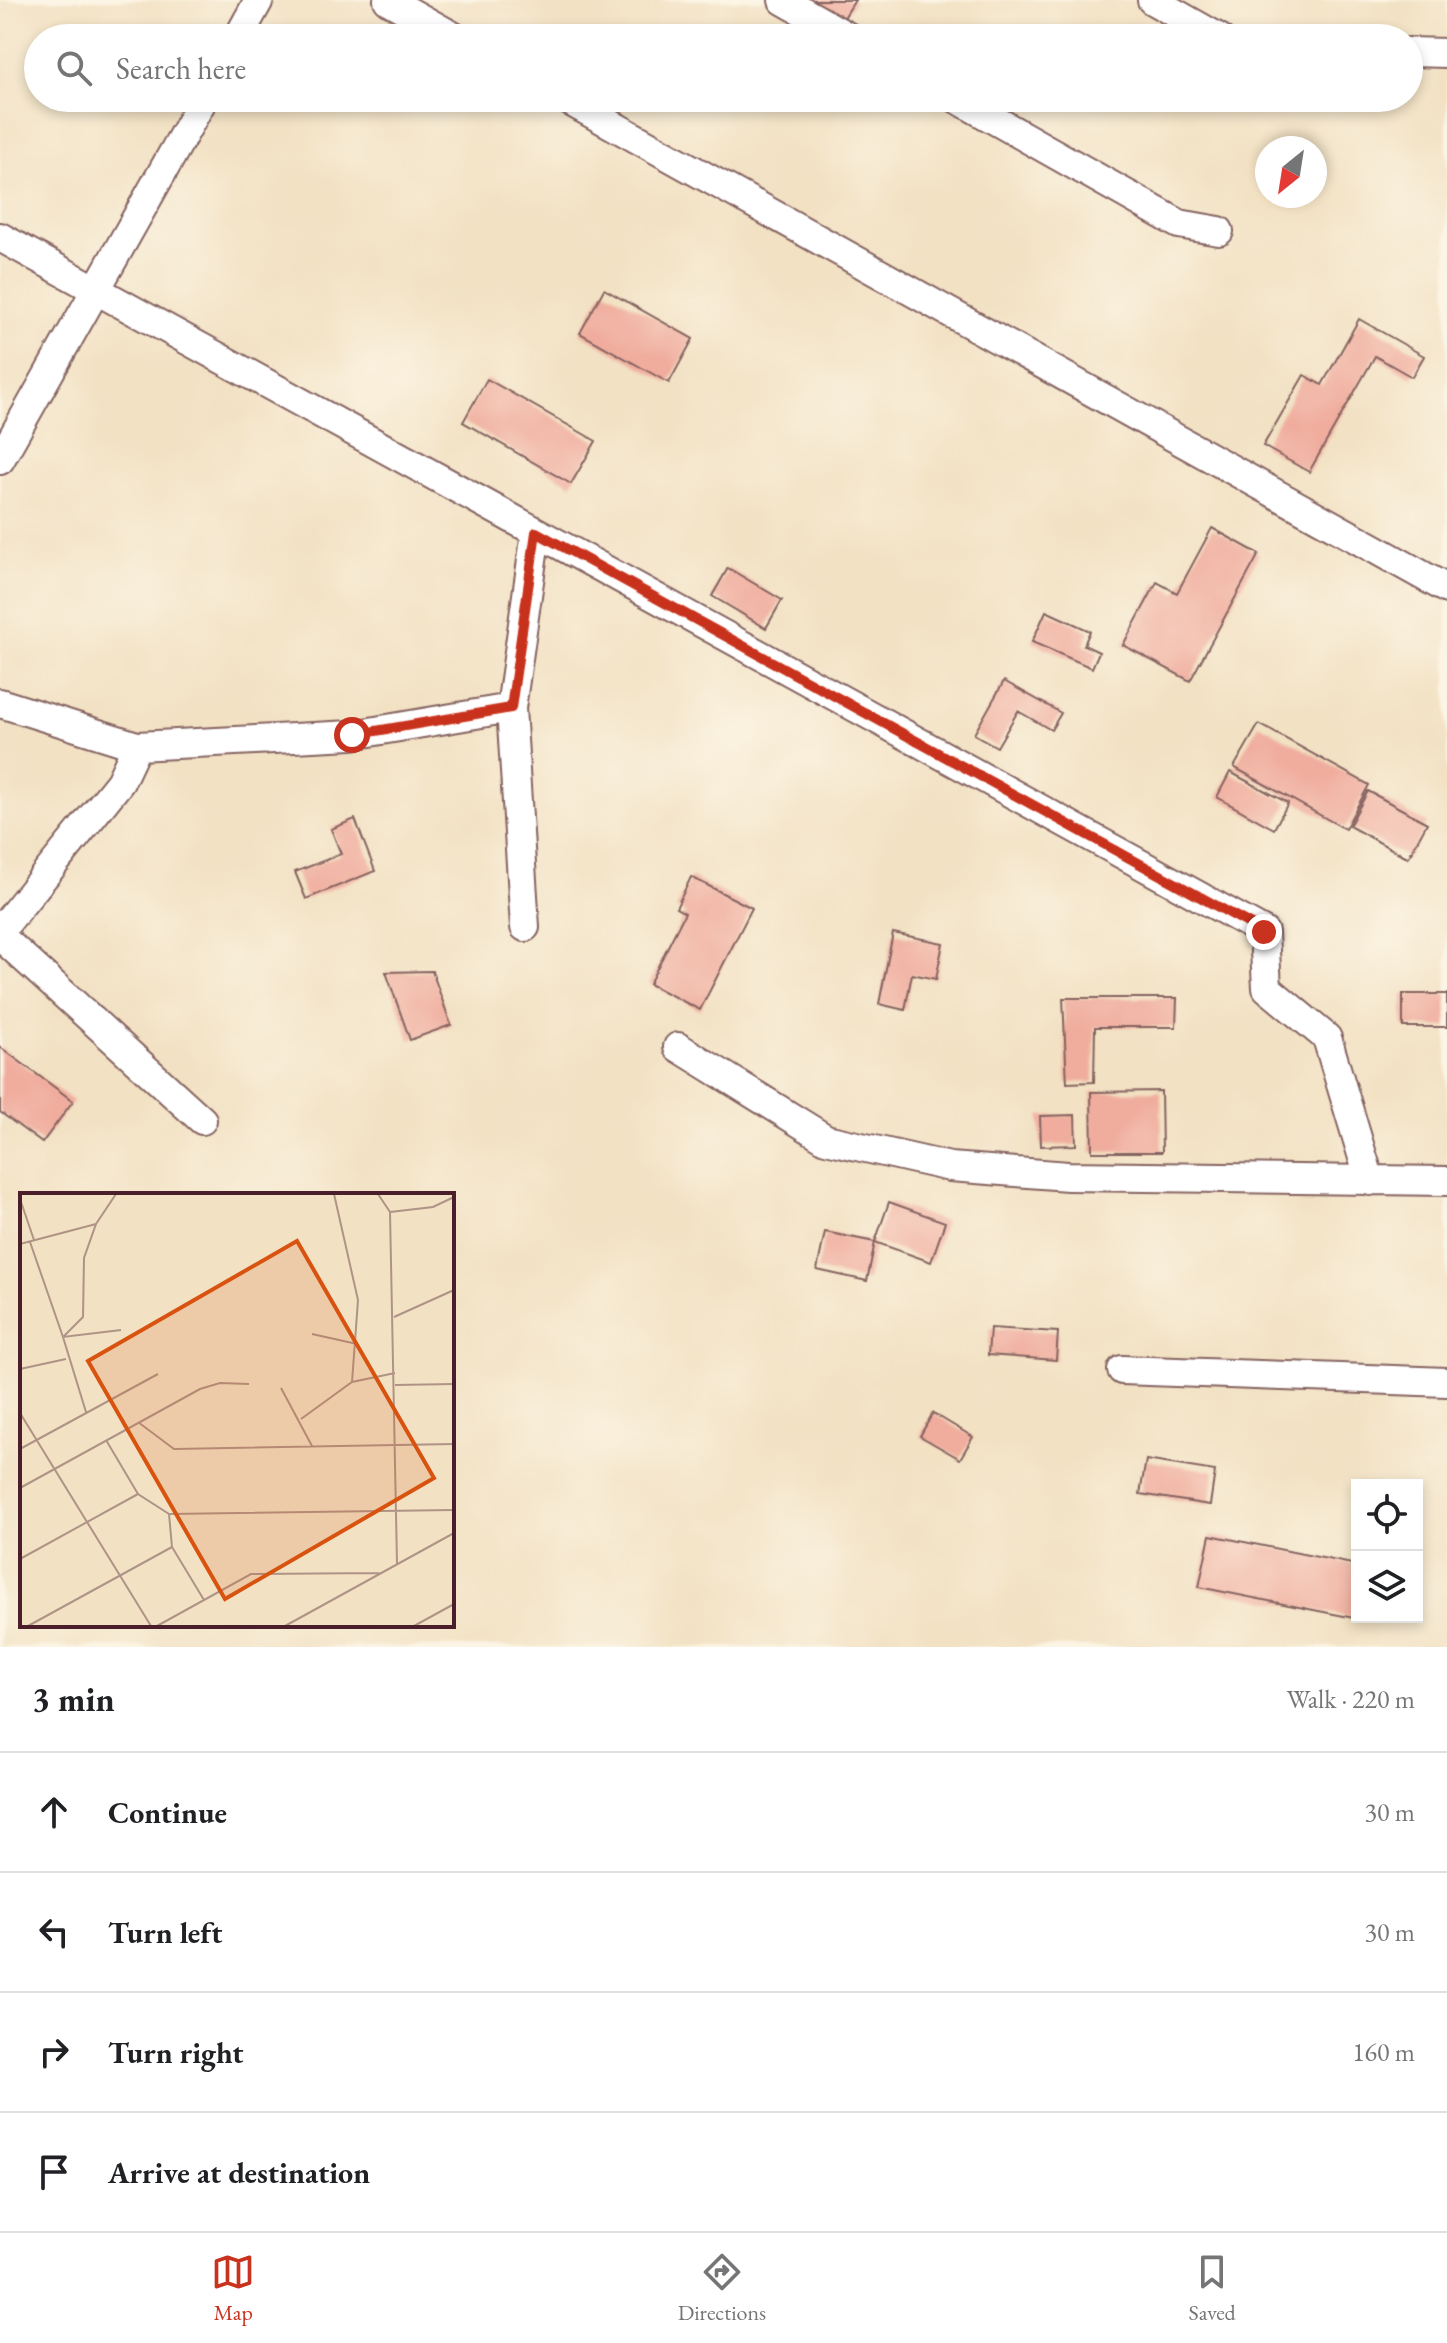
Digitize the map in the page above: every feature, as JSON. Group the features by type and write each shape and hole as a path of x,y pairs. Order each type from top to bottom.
{"street":[{"path":"246,24 259,0"},
{"path":"388,0 431,24"},
{"path":"783,0 825,24"},
{"path":"1152,0 1194,24"},
{"path":"1423,52 1447,53"},
{"path":"0,460 196,112"},
{"path":"589,112 1447,589"},
{"path":"981,112 1179,224 1219,231"},
{"path":"0,237 1264,932 1267,988 1327,1038 1370,1181"},
{"path":"525,927 511,708 536,532"},
{"path":"0,703 137,746 352,735 511,708"},
{"path":"137,746 120,782 0,933 202,1120"},
{"path":"678,1047 826,1139 950,1167 1068,1176 1447,1181"},
{"path":"1122,1370 1447,1382"}],"building":[{"path":"791,0 855,0 840,24 829,24"},
{"path":"604,289 693,339 669,383 580,333"},
{"path":"1359,319 1424,356 1412,377 1375,356 1309,472 1263,446 1304,375 1322,385"},
{"path":"487,379 596,441 571,484 463,422"},
{"path":"1212,528 1259,554 1190,681 1123,645 1157,582 1177,593"},
{"path":"728,568 782,600 766,628 712,596"},
{"path":"1046,611 1090,631 1084,645 1099,652 1092,668 1032,642"},
{"path":"1004,681 1061,713 1051,730 1018,711 997,747 974,734"},
{"path":"1259,724 1369,785 1345,829 1234,767"},
{"path":"1230,772 1288,803 1274,829 1217,797"},
{"path":"1368,791 1427,823 1408,858 1349,826"},
{"path":"355,819 375,871 306,899 295,872 341,854 331,829"},
{"path":"691,877 752,908 700,1010 649,984 685,913 676,908"},
{"path":"893,933 943,943 936,979 912,974 905,1010 879,1004"},
{"path":"432,971 451,1025 410,1040 386,972"},
{"path":"1403,994 1447,994 1447,1027 1403,1027"},
{"path":"1063,998 1177,998 1176,1027 1095,1027 1094,1082 1067,1083"},
{"path":"0,1047 73,1101 42,1143 0,1112"},
{"path":"1161,1091 1162,1152 1092,1152 1091,1092"},
{"path":"1075,1115 1076,1145 1041,1146 1040,1116"},
{"path":"889,1202 945,1222 931,1262 875,1242"},
{"path":"825,1232 875,1242 867,1281 817,1270"},
{"path":"990,1328 1058,1332 1056,1360 988,1355"},
{"path":"933,1413 973,1437 960,1459 920,1436"},
{"path":"1146,1460 1215,1471 1210,1505 1140,1494"},
{"path":"1210,1535 1351,1564 1351,1617 1199,1587"}],"route":[{"path":"352,735 511,708 536,532 1264,932"}]}
